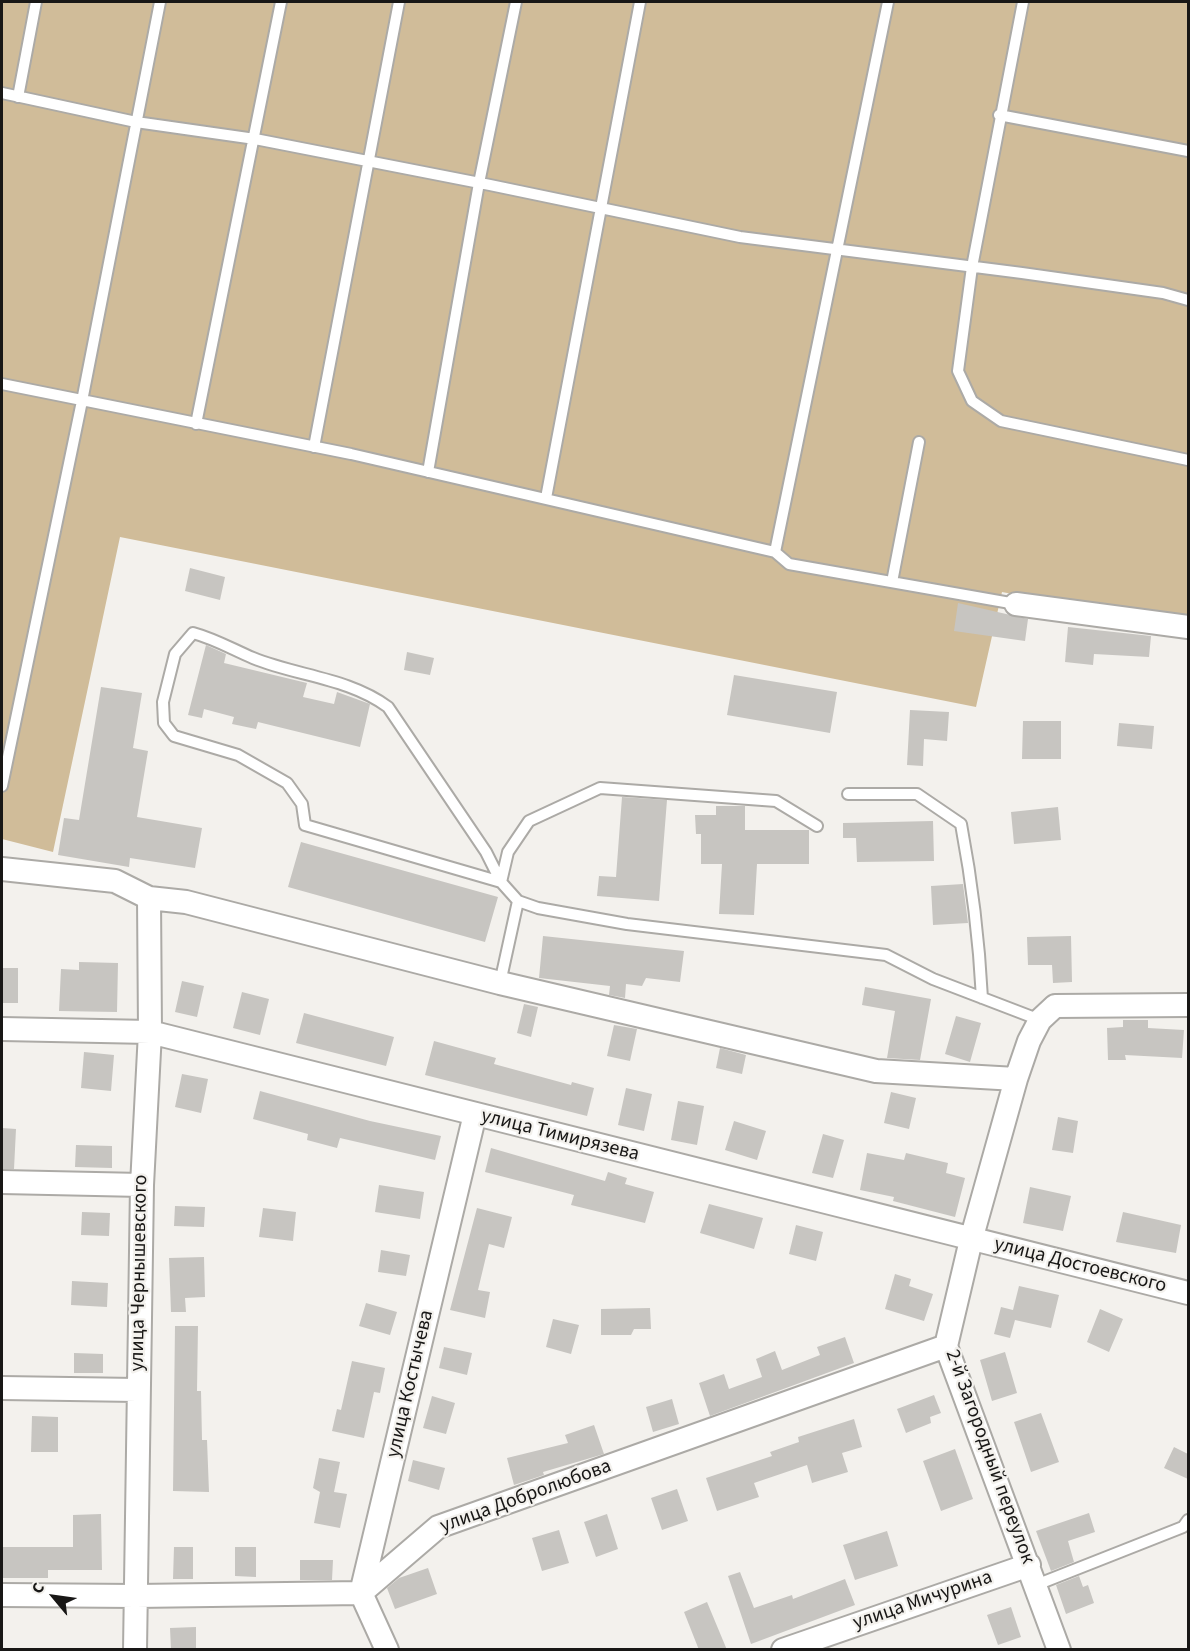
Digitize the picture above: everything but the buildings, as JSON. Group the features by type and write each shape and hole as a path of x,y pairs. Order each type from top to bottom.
{"street":[{"path":"1016,604 1188,627"},
{"path":"2,869 115,881 149,898 186,902 500,983 876,1071 1016,1079"},
{"name":"улица Чернышевского","path":"135,1650 137,1390 142,1185 150,1032 149,898"},
{"path":"1040,1020 1055,1006 1188,1005"},
{"name":"2-й Загородный переулок","path":"1040,1020 1029,1041 1016,1079 971,1240 946,1346 1059,1650"},
{"name":"улица Тимирязева","path":"2,1029 150,1032 971,1240"},
{"name":"улица Костычева","path":"361,1593 475,1114"},
{"path":"2,1182 142,1185"},
{"name":"улица Достоевского","path":"971,1240 1188,1293"},
{"name":"улица Добролюбова","path":"361,1593 438,1527 946,1346"},
{"path":"2,1388 137,1390"},
{"name":"улица Мичурина","path":"783,1650 1032,1575"},
{"path":"2,1595 361,1593 387,1650"}],"lane":[{"path":"18,97 36,2"},
{"path":"2,786 82,401 160,2"},
{"path":"196,424 281,2"},
{"path":"314,447 399,2"},
{"path":"428,472 479,183 516,2"},
{"path":"546,498 640,2"},
{"path":"775,552 888,2"},
{"path":"1023,2 999,115 972,267 958,371 972,401 1001,421 1188,460"},
{"path":"2,93 136,122 255,139 368,161 740,237 1163,293 1188,300"},
{"path":"999,115 1188,151"},
{"path":"2,384 314,447 546,498 775,552 789,564 1016,604"},
{"path":"892,582 919,442"},
{"path":"501,882 305,825 302,804 287,783 238,755 174,736 164,723 163,702 175,654 193,633 217,639 254,658 370,694 388,707 486,852 501,882 518,901 538,908 627,924 886,955 933,979 1040,1020"},
{"path":"501,882 508,852 529,821 600,788 776,801 817,826"},
{"path":"848,795 917,794 961,824 970,870 982,998"},
{"path":"500,983 518,901"},
{"path":"1032,1575 1183,1527 1188,1520"}],"shaded area":[{"path":"2,2 1188,2 1188,628 1002,592 976,707 120,537 53,852 2,839"}]}
